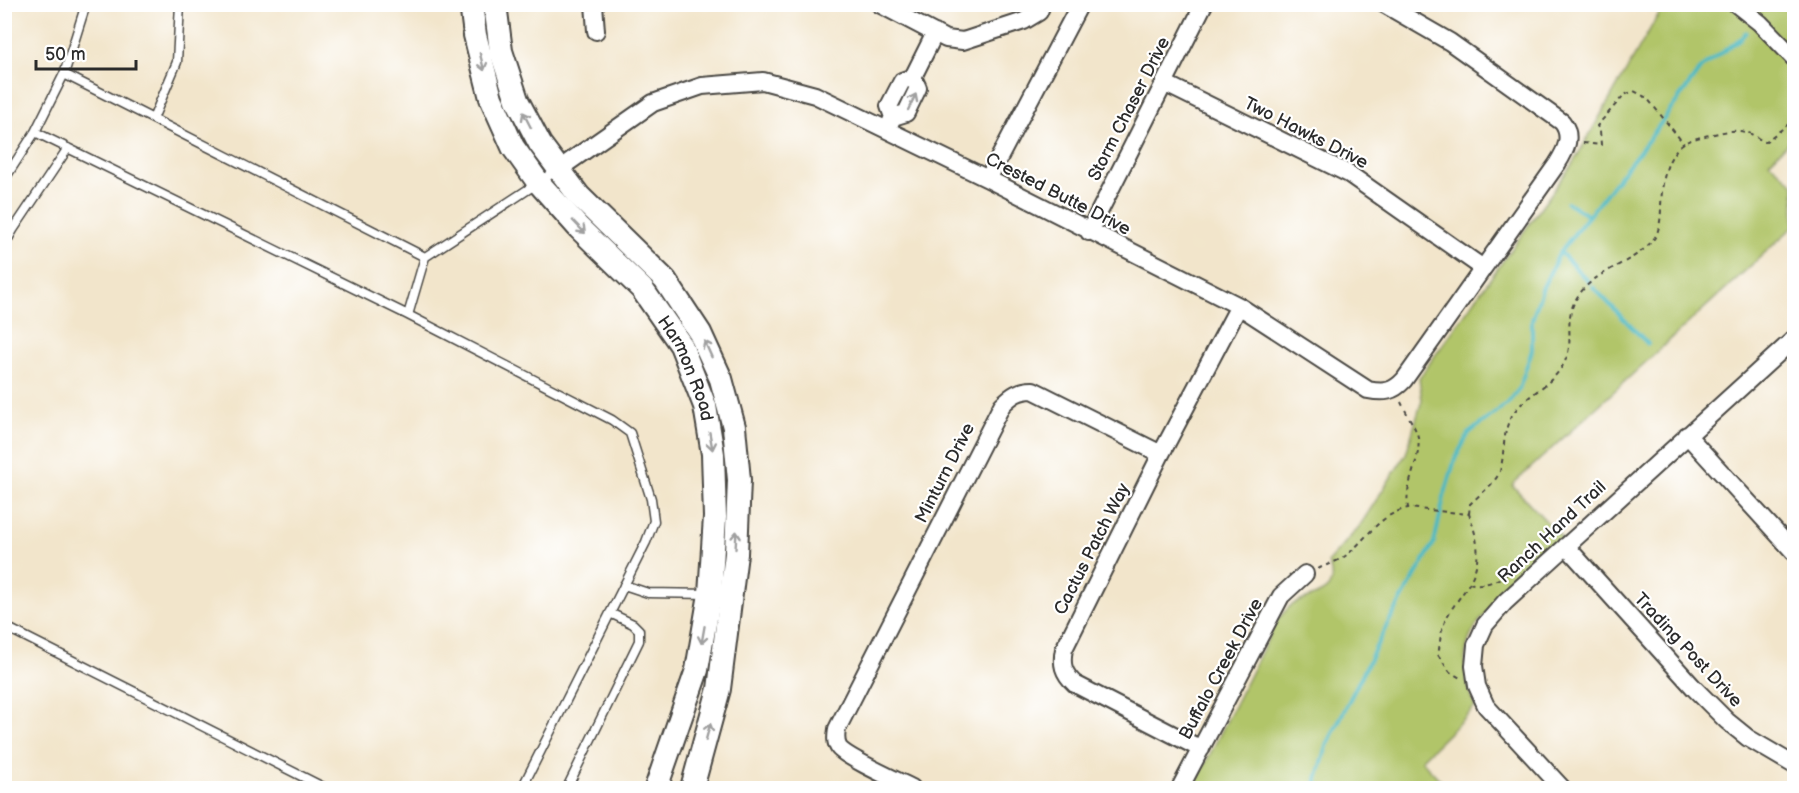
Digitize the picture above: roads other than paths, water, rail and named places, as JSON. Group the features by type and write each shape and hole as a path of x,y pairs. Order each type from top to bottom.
{"street":[{"name":"Harmon Road","path":"471,4 475,35 491,99 513,147 538,182 579,228 642,289 681,345 705,406 713,454 721,595 719,689 692,789"},
{"name":"Harmon Road","path":"495,4 501,51 517,100 540,144 579,196 664,280 700,333 721,379 734,427 739,480 736,554 656,789"},
{"path":"594,4 596,31"},
{"path":"879,4 946,39 963,41 1024,21 1039,12 1042,4"},
{"path":"988,179 1080,4"},
{"name":"Storm Chaser Drive","path":"1089,232 1204,4"},
{"path":"1384,4 1450,42 1562,122 1568,129 1565,152 1483,268"},
{"path":"1737,4 1760,23 1794,58"},
{"path":"890,124 889,106 902,81 913,77 935,33"},
{"name":"Crested Butte Drive","path":"559,169 653,103 702,86 763,81 815,95 890,124 1089,232 1239,306 1368,390 1382,393 1395,389 1404,380 1483,268"},
{"name":"Two Hawks Drive","path":"1164,82 1349,174 1483,268"},
{"name":"Cactus Patch Way","path":"1201,748 1075,684 1065,675 1062,662 1064,649 1161,454 1239,306"},
{"name":"Ranch Hand Trail","path":"1562,789 1486,706 1478,686 1474,666 1476,645 1485,625 1505,602 1794,339"},
{"name":"Minturn Drive","path":"912,789 839,748 836,740 837,729 998,413 1012,395 1023,390 1033,390 1161,454"},
{"path":"1687,435 1794,552"},
{"name":"Trading Post Drive","path":"1566,546 1726,721 1748,738 1794,765"},
{"name":"Buffalo Creek Drive","path":"1180,789 1281,596 1305,574"}],"lane":[{"path":"4,180 35,132 64,74 86,4"},
{"path":"153,119 177,62 180,4"},
{"path":"64,74 425,257"},
{"path":"35,132 408,315 612,420 630,433 651,499 654,521 646,542 522,789"},
{"path":"4,246 68,148"},
{"path":"408,315 425,257 559,169"},
{"path":"624,585 648,593 721,595"},
{"path":"567,789 639,641 639,630 633,624 610,613"},
{"path":"4,626 325,789"}],"waterway":[{"path":"1763,8 1766,4"},
{"path":"1316,788 1328,743 1387,625 1434,543 1455,459 1469,433 1508,403 1519,389 1532,350 1532,320 1543,287 1560,252 1653,134 1701,68 1746,32"},
{"path":"1567,202 1589,216"},
{"path":"1560,252 1589,282"},
{"path":"1593,287 1648,344"}]}
